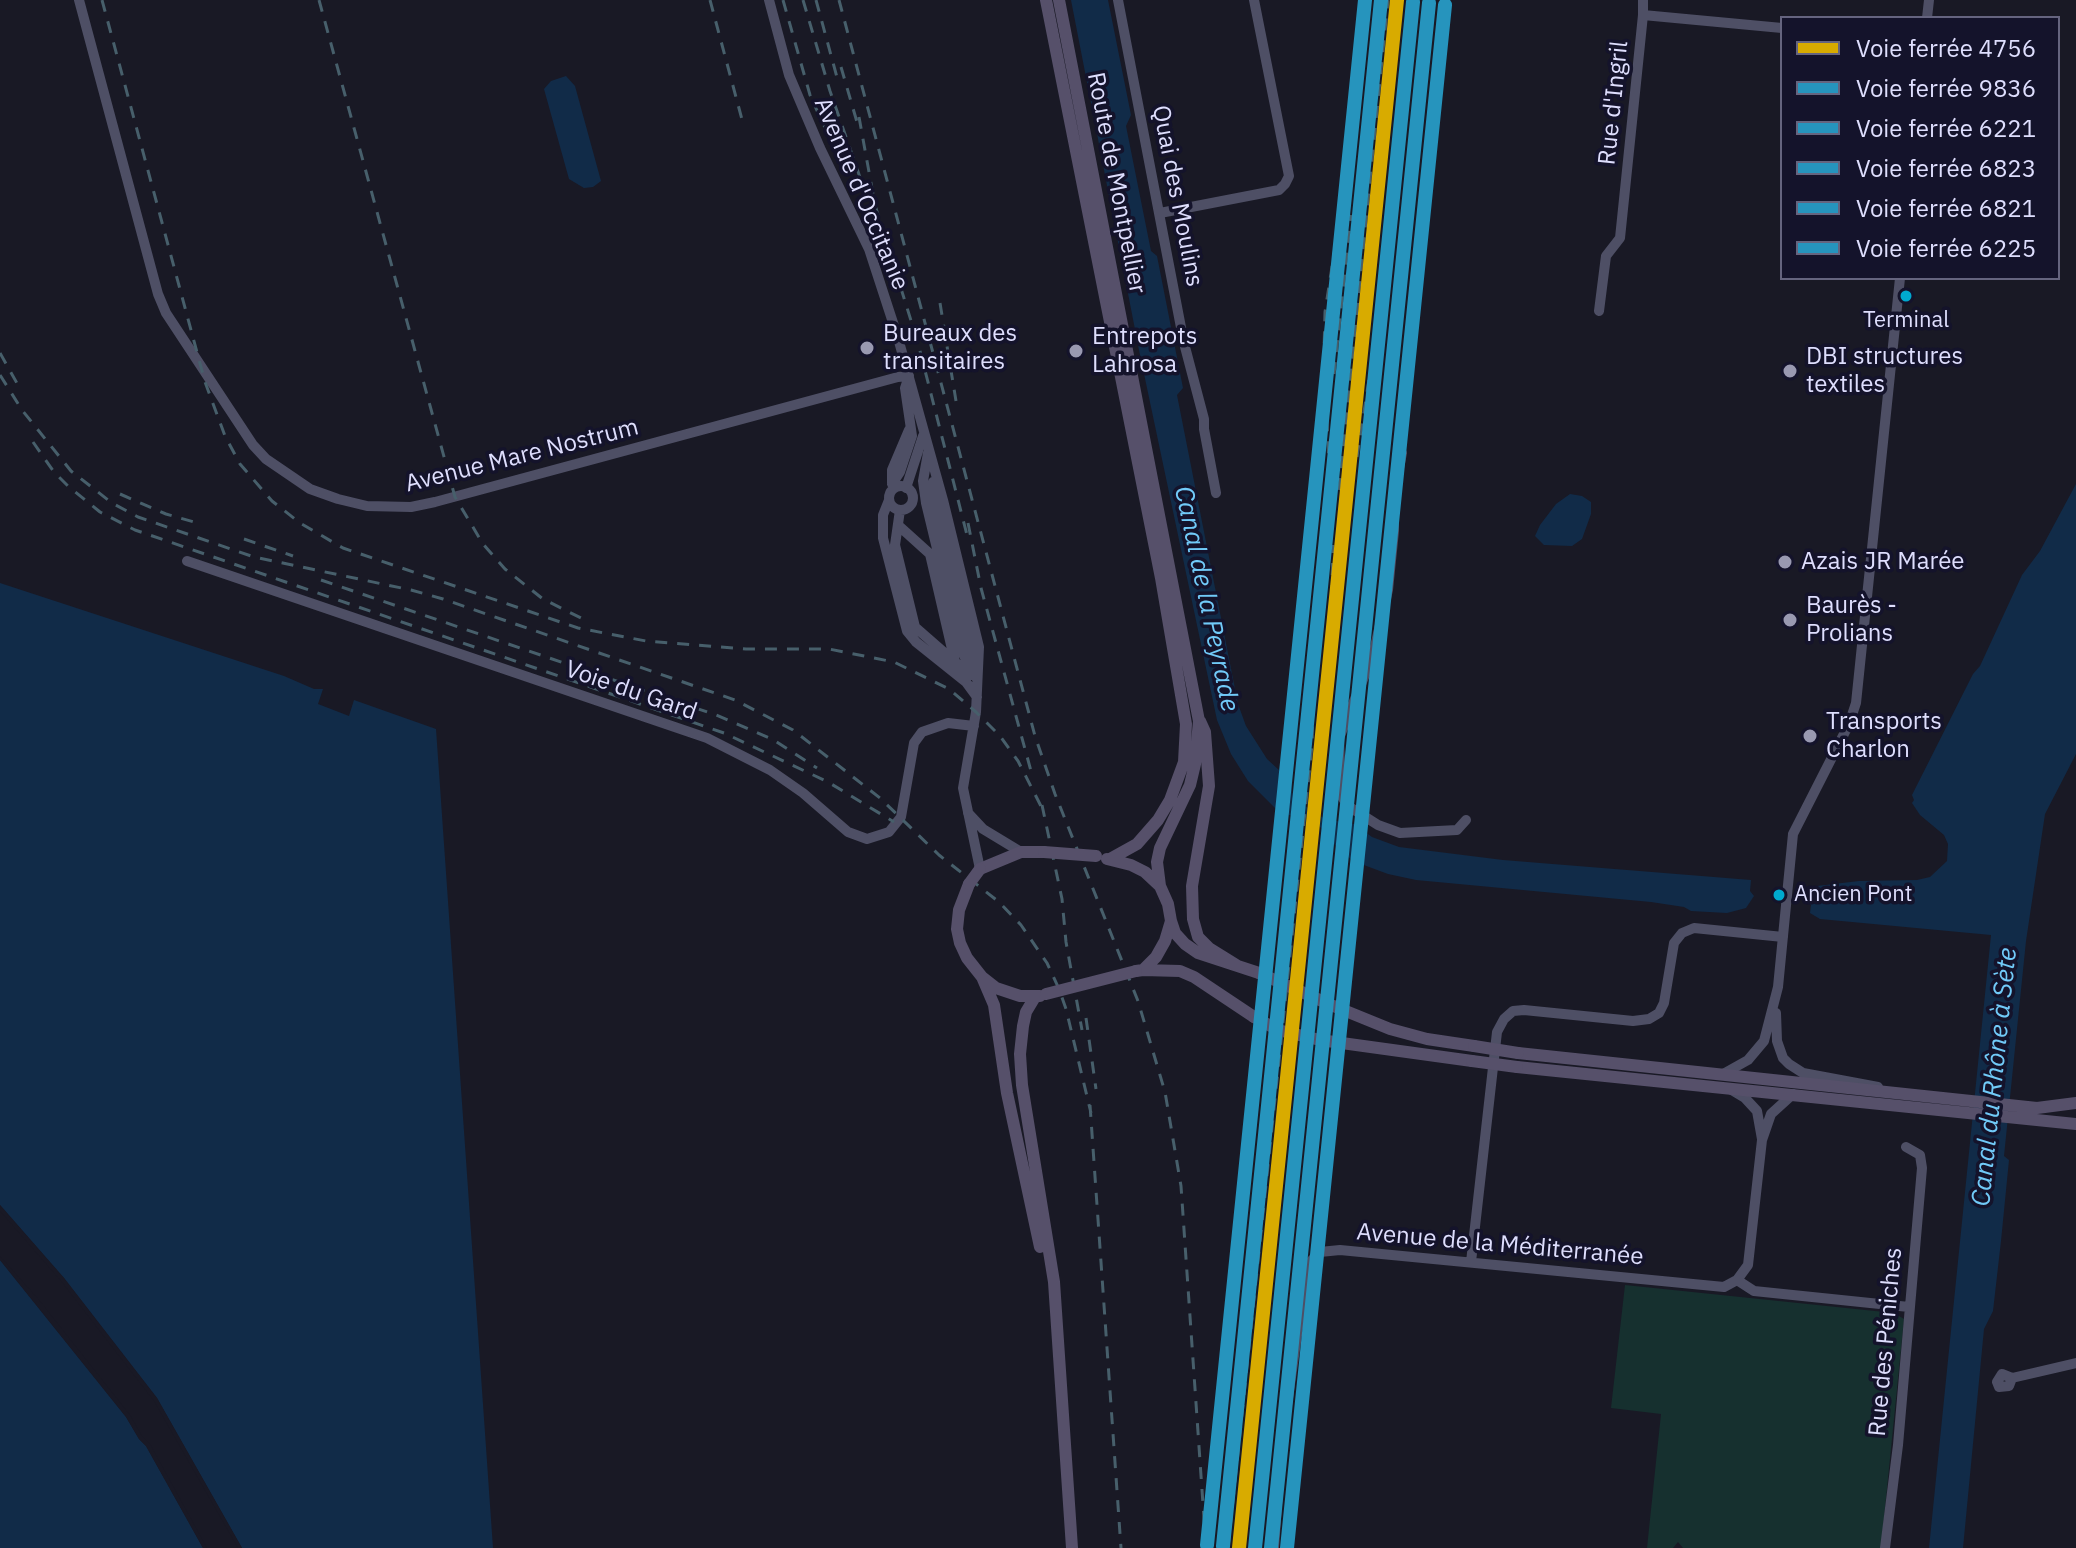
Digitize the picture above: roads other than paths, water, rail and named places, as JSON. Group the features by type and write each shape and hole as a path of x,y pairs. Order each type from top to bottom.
{"main road":[{"name":"Route de Montpellier","path":"1046,0 1161,578 1186,724 1184,762 1170,800 1158,820 1137,844 1110,859"},
{"name":"Route de Montpellier","path":"1059,0 1199,721 1190,785 1160,848 1157,862 1160,886"},
{"path":"1199,721 1205,732 1209,786 1192,886 1193,919 1198,937 1209,948 1238,966"},
{"path":"1960,1107 1888,1090 1518,1053 1427,1039 1390,1029 1259,973 1198,953 1175,933 1160,886 1145,872 1096,856 1021,852 980,869 969,884 959,910 957,929 967,958 982,977 996,988 1020,996 1040,996 1140,970 1180,971 1278,1030 1320,1040 1517,1067 2036,1114 2076,1124"},
{"path":"1140,970 1156,957 1171,921"},
{"path":"982,977 994,1005 1007,1093 1056,1321"},
{"path":"1040,996 1026,1012 1020,1054 1022,1085 1054,1282 1072,1548"},
{"path":"2036,1114 2076,1103"}],"street":[{"name":"Avenue Mare Nostrum","path":"79,0 158,294 166,313 253,445 266,459 310,489 367,506 411,507 909,376"},
{"name":"Avenue d'Occitanie","path":"769,0 789,75 814,136 869,249 925,431 979,647 974,726 963,788 980,869"},
{"name":"Quai des Moulins","path":"1118,0 1191,377 1202,408 1216,493"},
{"path":"1160,213 1279,190 1289,176 1254,0"},
{"path":"1643,0 1643,15"},
{"name":"Rue d'Ingril","path":"1599,311 1606,256 1620,238 1643,15 1780,28"},
{"path":"1888,1090 1803,1073 1789,1064 1783,1058 1777,1041 1776,999 1793,834 1849,724 1856,703 1900,280"},
{"path":"909,376 905,388 912,424 910,445 883,515 883,538 907,631 916,642 966,682 977,697"},
{"path":"906,488 925,431"},
{"name":"Avenue d'Occitanie","path":"928,450 923,481 926,503 962,652 977,679"},
{"path":"1402,453 1394,493 1388,590 1373,655 1339,738 1340,788 1348,806 1378,825 1400,833 1457,830 1466,820"},
{"path":"900,486 912,494 907,508 900,510 893,507 891,491 900,486"},
{"path":"900,510 895,545 915,627 977,679"},
{"path":"899,526 930,554 955,662"},
{"name":"Voie du Gard","path":"187,561 707,738 770,770 803,793 848,832 867,839 889,832 901,817 914,743 922,732 948,723 974,726"},
{"path":"967,812 983,829 1021,852"},
{"path":"1471,1262 1497,1032 1504,1019 1513,1011 1524,1010 1633,1021 1649,1019 1659,1013 1664,1003 1674,943 1682,933 1694,928 1783,937"},
{"path":"1723,1074 1748,1060 1764,1041 1776,999"},
{"path":"1728,1088 1745,1098 1757,1111 1762,1140"},
{"path":"1794,1094 1771,1114 1762,1140 1748,1265 1737,1280 1754,1291 1909,1307"},
{"name":"Rue des Péniches","path":"1885,1548 1898,1445 1922,1168 1920,1155 1906,1147"},
{"name":"Avenue de la Méditerranée","path":"1274,1548 1281,1447 1307,1265 1320,1252 1340,1250 1724,1287 1737,1280"},
{"path":"2012,1378 2076,1363"}],"water":[{"name":"Canal de la Peyrade","path":"1071,0 1108,0 1131,115 1126,126 1151,251 1157,256 1183,388 1177,395 1238,704 1246,726 1267,759 1291,781 1293,798 1325,819 1354,824 1372,837 1399,847 1503,860 1751,880 1750,891 1754,896 1746,908 1727,913 1691,911 1651,902 1416,880 1388,874 1353,861 1334,844 1328,833 1308,818 1283,814 1248,781 1231,754 1217,720 1139,350"},
{"path":"566,76 575,86 601,181 593,187 584,188 569,179 544,89 551,81"},
{"name":"Canal du Rhône à Sète","path":"2076,484 2076,754 2045,814 2026,941 2004,1156 2009,1160 2001,1241 1993,1311 1984,1329 1963,1548 1929,1548 1991,935 1820,919 1810,913 1811,905 1807,902 1817,886 1859,881 1917,880 1930,877 1947,861 1948,844 1944,835 1920,815 1912,803 1912,795 1973,674 1980,666 2022,575 2040,551"},
{"path":"1570,494 1582,496 1591,502 1591,514 1582,539 1572,546 1544,545 1535,536 1540,525 1556,504"},
{"path":"0,583 284,676 314,689 323,689 318,704 349,716 354,700 436,729 493,1548 242,1548 157,1398 64,1278 0,1205"},
{"path":"0,1260 126,1417 146,1446 203,1548 0,1548"}],"railway":[{"path":"102,0 205,382 225,436 240,464 272,501 300,523 343,548 578,628 646,641 746,649 829,649 894,662 949,689 1000,736 1018,761 1045,814"},
{"path":"319,0 455,497 483,544 505,569 543,599 585,620"},
{"path":"710,0 744,127"},
{"path":"783,0 810,95 823,124 846,158"},
{"path":"803,0 863,186"},
{"path":"816,0 838,81"},
{"path":"839,0 1035,736 1138,1001 1165,1092 1181,1186 1206,1548"},
{"path":"1228,1548 1312,745 1316,610 1330,489 1325,312 1350,150 1365,0"},
{"path":"1339,490 1388,0"},
{"path":"1357,457 1398,191 1418,0"},
{"path":"841,67 859,129"},
{"path":"859,117 875,205 918,343 967,535"},
{"path":"1334,374 1351,215"},
{"path":"940,303 956,401"},
{"path":"0,353 18,385"},
{"path":"0,375 22,410 71,471 112,503 138,517 254,557 443,599 735,700 793,730 880,798 939,855 999,902 1021,925 1047,963 1059,989 1091,1113"},
{"path":"33,442 68,486 100,512 135,530 724,733 828,782 894,822"},
{"path":"120,494 166,514 201,524"},
{"path":"968,523 981,588 1031,771"},
{"path":"244,539 293,556"},
{"path":"1330,663 1333,545"},
{"path":"321,580 716,715 772,739 817,768"},
{"path":"1042,805 1062,899 1066,942 1082,1030"},
{"path":"1086,1018 1096,1089"},
{"path":"1090,1105 1121,1548"}],"rail line":[{"name":"6821","path":"1207,1545 1365,0"},
{"name":"6221","path":"1223,1546 1381,0"},
{"name":"4756","path":"1239,1548 1397,0"},
{"name":"9836","path":"1255,1548 1413,2"},
{"name":"6823","path":"1271,1548 1429,3"},
{"name":"6225","path":"1287,1548 1445,5"}],"place":[{"name":"Terminal","path":"1906,296"},
{"name":"Bureaux des transitaires","path":"867,348"},
{"name":"Entrepots Lahrosa","path":"1076,351"},
{"name":"DBI structures textiles","path":"1790,371"},
{"name":"Azais JR Marée","path":"1785,562"},
{"name":"Baurès - Prolians","path":"1790,620"},
{"name":"Transports Charlon","path":"1810,736"},
{"name":"Ancien Pont","path":"1779,895"}]}
